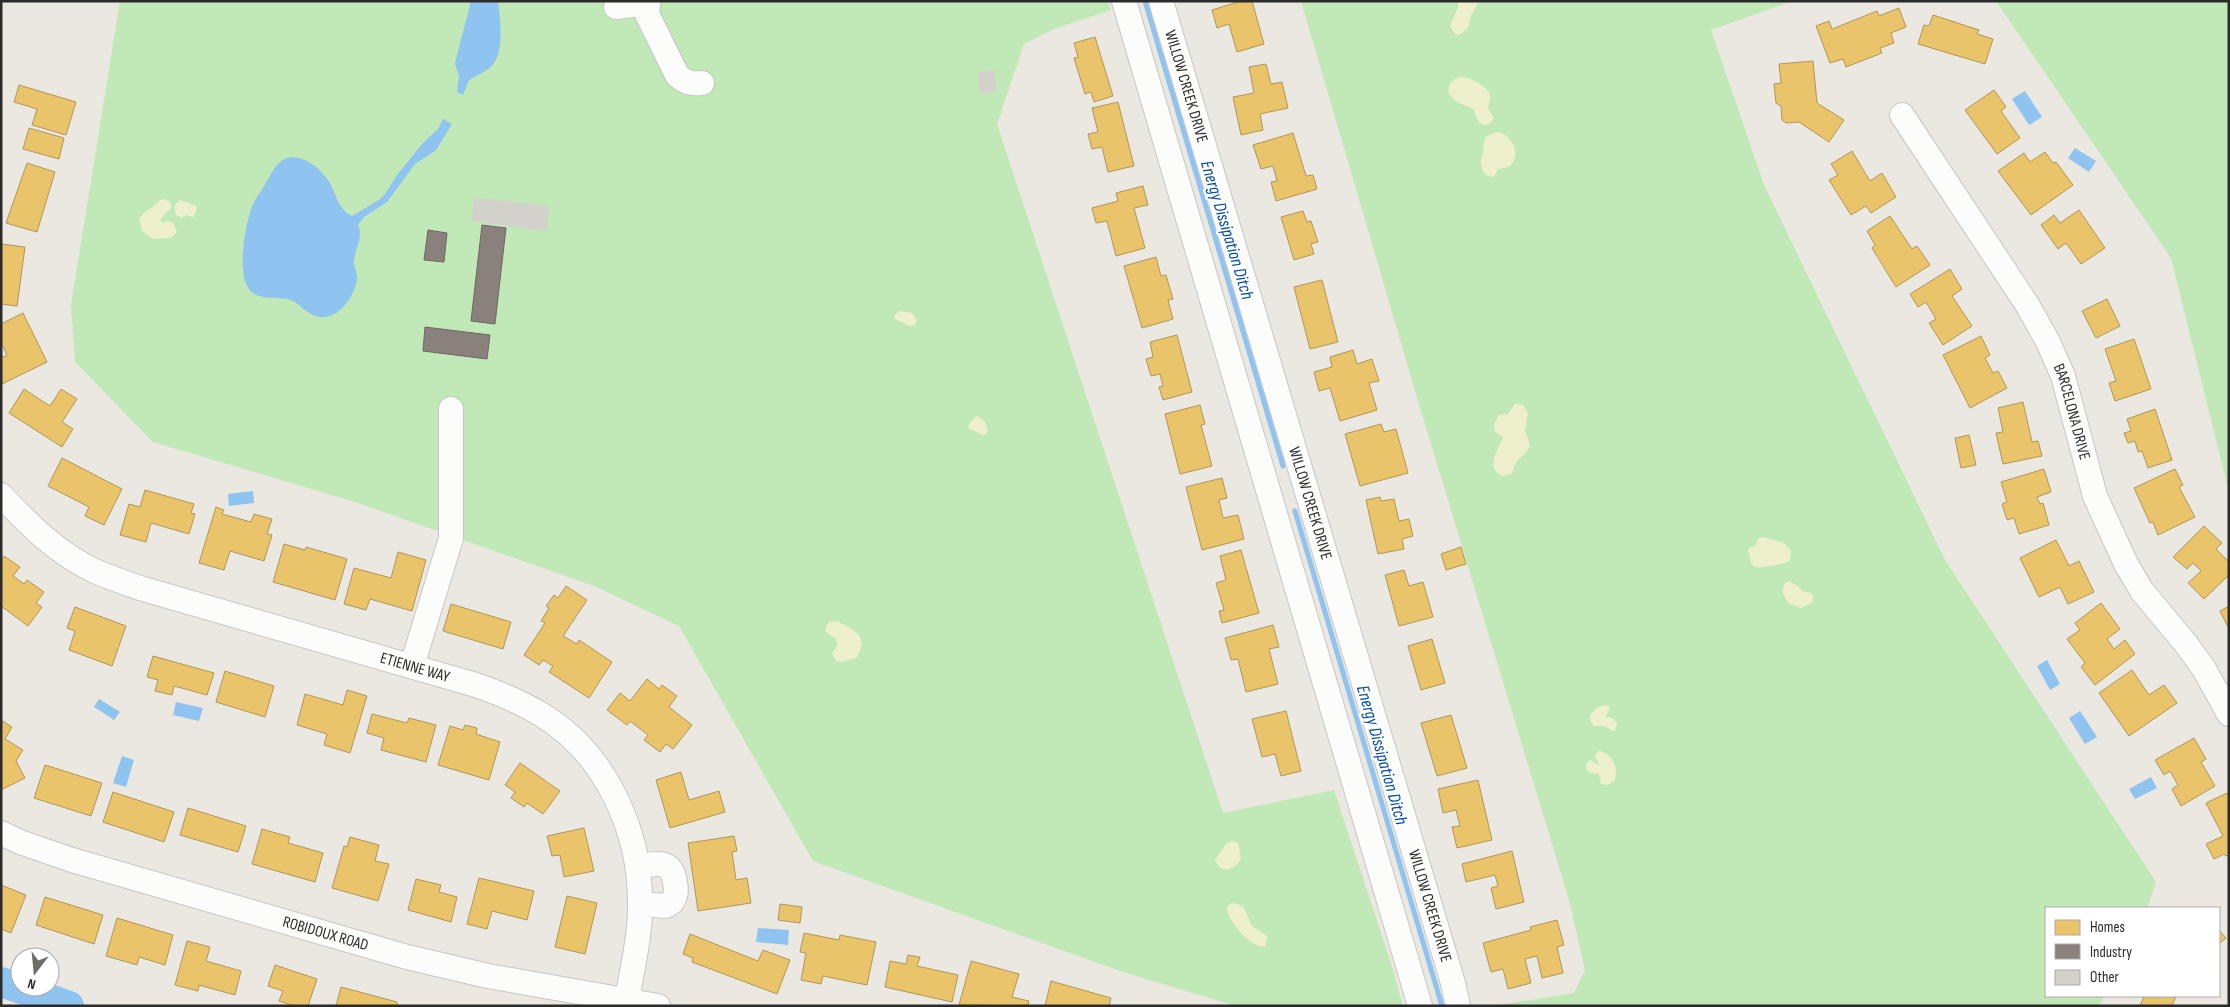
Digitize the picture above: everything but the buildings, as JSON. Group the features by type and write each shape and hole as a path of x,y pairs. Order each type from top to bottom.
{"street":[{"path":"1124,1 1420,1006"},
{"name":"WILLOW CREEK DRIVE","path":"1161,1 1453,983 1458,1006"},
{"path":"616,7 648,2 646,14 677,75 691,84 702,83"},
{"name":"BARCELONA DRIVE","path":"1902,115 2028,306 2048,342 2063,376 2095,496 2126,564 2142,591 2195,656 2229,714"},
{"path":"412,666 451,538 451,409"},
{"path":"1270,497 1305,486"},
{"name":"ETIENNE WAY","path":"1,495 27,523 59,549 96,571 140,588 412,666 511,697 543,715 574,739 597,767 611,790 626,821 638,867 640,904 627,1000"},
{"name":"ROBIDOUX ROAD","path":"1,833 20,842 72,860 408,957 488,976 658,1006"},
{"path":"638,867 656,863 670,867 674,872 676,889 672,902 666,906 640,904"}],"green space":[{"path":"120,1 1108,1 1111,10 1054,29 1024,44 997,124 1223,813 1334,790 1392,966 1403,1006 1236,1006 1123,972 813,861 679,626 594,586 355,502 153,442 75,362 71,305"},
{"path":"1301,1 1793,1 1711,30 1764,185 1945,560 2156,882 2147,907 2045,907 2045,997 2104,997 2098,1006 1492,1006 1574,993 1585,970 1569,900 1418,401"},
{"path":"1996,1 2229,1 2229,492 2171,258"}],"sand":[{"path":"1458,1 1479,1 1471,16 1468,28 1459,35 1455,34 1450,26 1458,7"},
{"path":"1462,77 1479,83 1489,93 1488,108 1494,118 1489,124 1480,123 1473,109 1457,102 1449,94 1451,82"},
{"path":"1497,132 1503,134 1511,141 1514,146 1515,157 1509,167 1498,169 1494,177 1483,172 1481,160 1486,136"},
{"path":"165,199 171,203 171,208 160,220 163,223 168,221 173,223 177,232 171,238 153,239 142,231 139,219 160,200"},
{"path":"180,200 196,206 197,210 193,217 186,215 182,218 175,214 175,205"},
{"path":"899,311 912,313 917,320 915,325 910,326 895,319 894,315"},
{"path":"1515,404 1523,405 1528,413 1525,430 1530,445 1526,453 1515,464 1512,474 1502,476 1494,468 1494,458 1503,437 1495,432 1494,424 1499,415 1508,414"},
{"path":"977,416 985,422 988,431 986,434 983,435 968,428 971,421"},
{"path":"1763,537 1784,543 1791,551 1790,561 1772,566 1755,567 1751,563 1748,549 1756,545 1758,539"},
{"path":"1789,581 1798,586 1802,591 1811,593 1813,602 1801,608 1788,603 1782,591 1785,583"},
{"path":"837,621 858,634 861,639 862,644 856,658 841,662 836,661 832,653 837,646 836,639 826,632 826,626 829,622"},
{"path":"1606,705 1610,709 1605,717 1613,718 1617,723 1615,731 1605,726 1594,726 1591,723 1592,712 1598,707"},
{"path":"1598,751 1611,758 1615,766 1615,780 1608,785 1601,784 1599,774 1589,772 1586,769 1586,764 1590,760 1599,765 1595,756"},
{"path":"1232,841 1238,843 1241,858 1232,868 1220,868 1215,860 1226,844"},
{"path":"1231,903 1243,906 1252,926 1267,936 1266,946 1254,944 1235,926 1228,913 1227,907"}],"water":[{"path":"471,1 498,1 500,41 497,57 492,66 469,80 463,95 457,92 459,76 455,63"},
{"path":"2025,91 2042,117 2029,125 2012,99"},
{"path":"443,119 452,124 436,150 415,164 387,202 364,217 358,225 360,234 354,257 357,280 352,294 343,307 330,316 316,316 291,300 259,296 248,288 244,278 243,253 249,215 257,197 280,162 294,157 315,166 330,183 341,206 352,216 379,200 385,194 397,175 423,143 438,129"},
{"path":"2075,148 2096,161 2089,172 2068,158"},
{"path":"253,491 254,503 229,506 228,494"},
{"path":"2047,660 2060,684 2050,690 2037,666"},
{"path":"99,699 120,712 114,720 94,707"},
{"path":"176,702 203,708 199,721 173,715"},
{"path":"2080,711 2097,737 2085,744 2069,718"},
{"path":"122,756 134,760 126,787 113,783"},
{"path":"2151,777 2157,788 2135,799 2129,789"},
{"path":"758,928 789,930 788,945 756,942"}],"waterway":[{"name":"Energy Dissipation Ditch","path":"1145,1 1283,466"},
{"name":"Energy Dissipation Ditch","path":"1295,511 1442,1006"},
{"path":"1,982 69,1006"}]}
